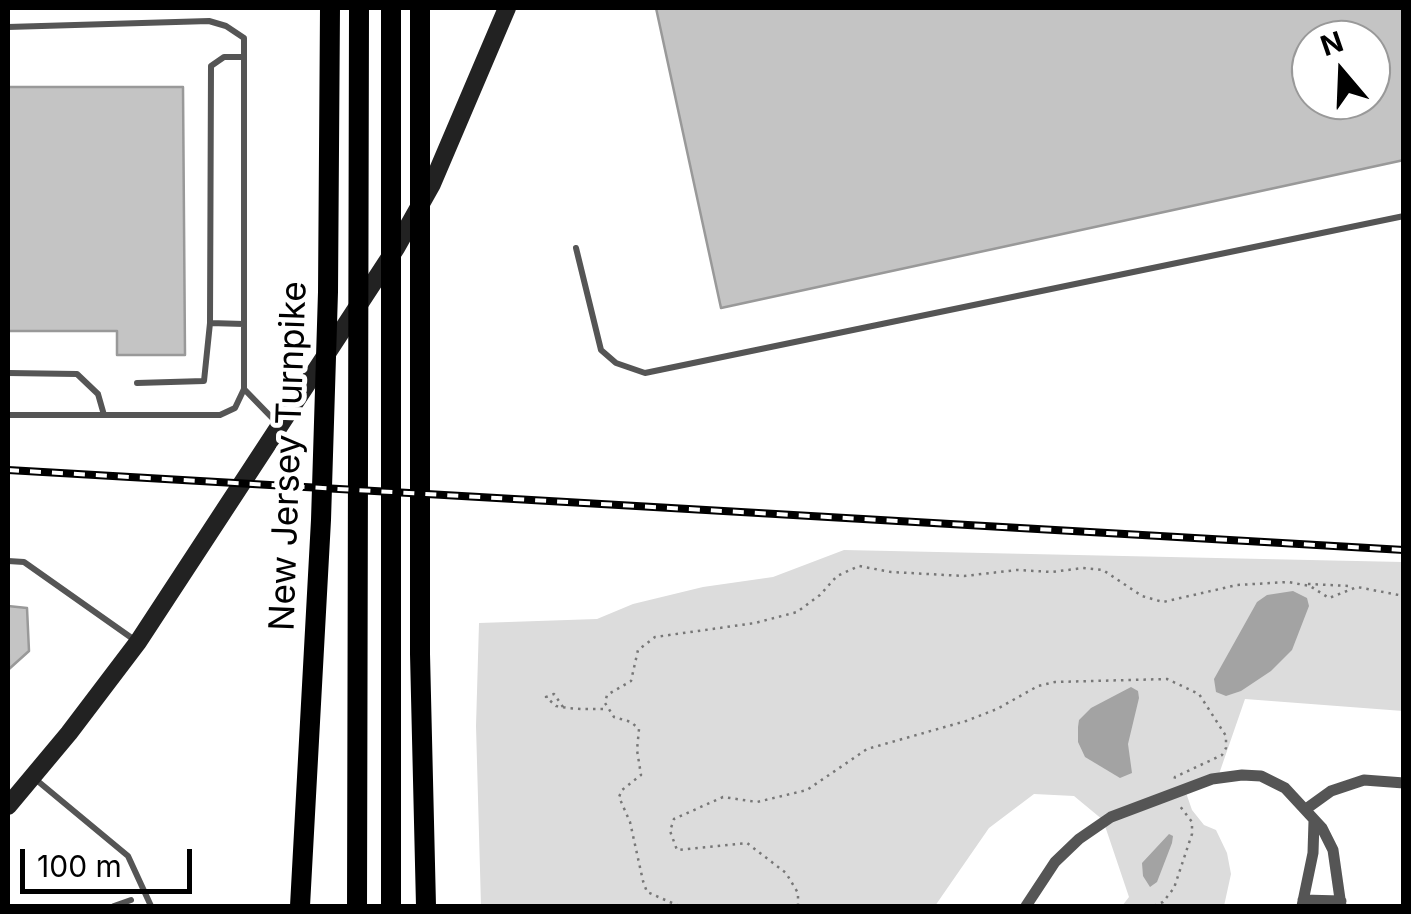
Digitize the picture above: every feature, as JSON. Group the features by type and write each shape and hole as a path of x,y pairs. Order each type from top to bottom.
{"highway":[{"name":"New Jersey Turnpike","path":"300,906 322,520 330,8"},
{"name":"New Jersey Turnpike","path":"358,8 358,906"},
{"path":"391,8 392,906"},
{"path":"420,8 420,526 424,874 428,906"},
{"path":"345,906 348,777 357,652"},
{"path":"292,906 304,833"}],"main road":[{"path":"8,806 138,642 396,248 432,184 506,8"}],"street":[{"path":"1026,906 1055,862 1111,816 1212,779 1261,776 1285,788 1322,828 1332,850 1341,904 1302,903 1313,853 1314,821"},
{"path":"1306,809 1331,791 1364,780 1404,782"}],"lane":[{"path":"8,28 208,20 244,38 244,389 234,408 220,415 8,415"},
{"path":"137,383 204,381 210,323 211,66 224,57 244,57"},
{"path":"576,248 601,350 616,364 645,373 1404,216"},
{"path":"210,323 244,324"},
{"path":"8,373 77,374 98,394 104,415"},
{"path":"244,389 280,426"},
{"path":"8,561 24,562 138,642"},
{"path":"33,777 128,856 151,906"},
{"path":"114,906 131,900"}],"path":[{"path":"606,709 607,695 631,681 638,650 650,639 755,623 797,612 852,567 964,576 1017,570 1103,570 1142,596 1163,602 1236,585 1357,587 1404,596"},
{"path":"1302,584 1328,598 1357,587"},
{"path":"798,906 798,892 786,873 747,843 676,850 670,831 674,819 723,797 749,802 808,790 868,749 966,721 998,709 1038,686 1055,682 1167,679 1205,699 1226,736 1226,748 1222,756 1175,777 1178,802 1192,822 1192,834 1174,888 1163,902 1154,906"},
{"path":"563,708 606,709 639,729 636,750 642,775 622,790 619,800 630,822 648,892 679,906"}],"shaded area":[{"path":"844,550 1403,562 1403,711 1245,699 1219,774 1184,787 1192,810 1204,825 1216,830 1227,853 1231,874 1224,906 1122,906 1129,897 1103,820 1074,796 1034,794 989,828 935,906 481,906 476,726 479,623 597,619 633,604 703,587 773,577"},
{"path":"1293,591 1307,598 1309,606 1292,650 1271,671 1241,691 1226,696 1216,692 1214,679 1257,602 1267,595"},
{"path":"1131,687 1138,691 1139,698 1128,744 1132,773 1120,778 1085,757 1078,742 1078,727 1079,720 1091,708"},
{"path":"1169,834 1173,836 1172,843 1157,882 1150,887 1143,876 1142,863"}],"building":[{"path":"656,8 1404,8 1404,160 721,308"},
{"path":"8,87 183,87 185,355 117,355 117,331 8,331"},
{"path":"8,606 27,608 29,651 9,669"}],"railway":[{"path":"8,470 1404,550"}]}
